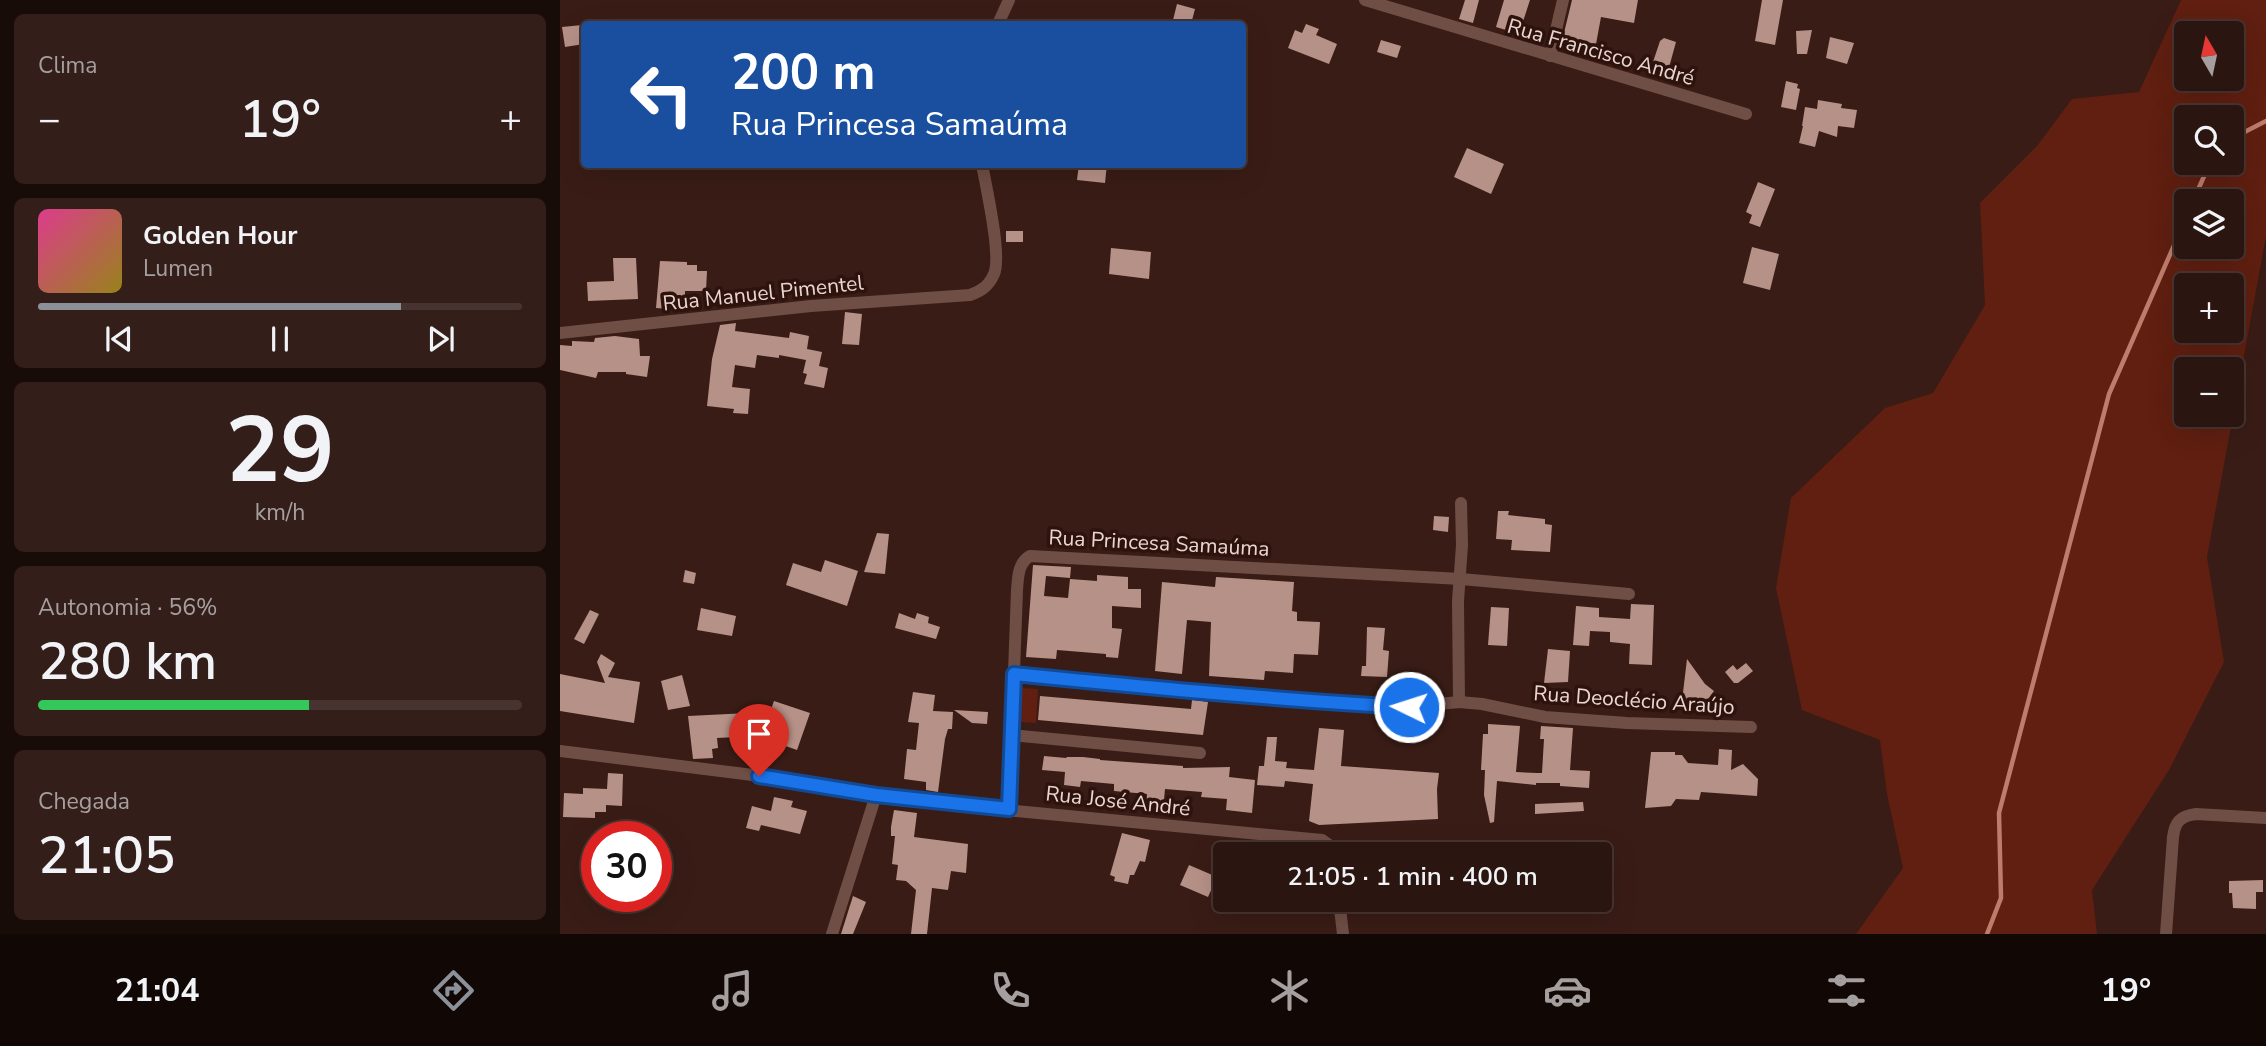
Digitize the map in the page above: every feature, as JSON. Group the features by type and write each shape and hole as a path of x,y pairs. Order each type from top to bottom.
{"street":[{"path":"999,21 1009,0"},
{"name":"Rua Francisco André","path":"1365,0 1746,114"},
{"path":"1550,56 1563,0"},
{"name":"Rua Manuel Pimentel","path":"560,333 811,306 981,292 997,267 983,168"},
{"path":"1459,702 1461,503"},
{"name":"Rua Princesa Samaúma","path":"1009,809 1018,576 1024,559 1030,556 1461,579"},
{"path":"1461,579 1629,594"},
{"name":"Rua Deoclécio Araújo","path":"1014,674 1268,699 1409,707 1459,702 1545,717 1751,727"},
{"path":"1011,735 1200,753"},
{"name":"Rua José André","path":"560,751 785,779 876,795 1325,842"},
{"path":"831,933 876,795"},
{"path":"2166,934 2173,838 2178,820 2186,815 2196,814 2266,818"},
{"path":"1340,912 1343,934"}],"shaded area":[{"path":"2181,0 2266,0 2266,236 2244,357 2174,357 2174,427 2231,427 2207,557 2224,662 2169,770 2092,890 2097,934 1856,934 1903,868 1887,794 1880,740 1802,710 1776,588 1791,498 1885,408 1933,393 1985,305 1980,203 2037,146 2072,99 2139,92"},
{"path":"1022,688 1038,689 1036,723 1020,722"}],"building":[{"path":"1465,0 1479,0 1473,23 1459,19"},
{"path":"1504,0 1530,0 1519,34 1496,27"},
{"path":"1572,0 1638,0 1634,23 1601,17 1596,44 1563,37"},
{"path":"1762,0 1783,0 1775,45 1755,41"},
{"path":"1177,4 1195,9 1192,21 1173,21"},
{"path":"1306,24 1319,29 1316,35 1337,44 1329,64 1288,48 1295,30 1302,33"},
{"path":"581,25 581,44 565,47 562,27"},
{"path":"1812,30 1807,54 1797,54 1796,31"},
{"path":"1830,37 1854,43 1847,64 1826,58"},
{"path":"1664,38 1676,42 1668,71 1652,65 1660,41"},
{"path":"1381,40 1401,46 1397,58 1377,52"},
{"path":"1786,81 1798,84 1797,88 1800,89 1796,110 1781,107"},
{"path":"1818,100 1857,110 1854,128 1838,126 1837,137 1819,131 1815,147 1799,143 1805,107 1817,109"},
{"path":"1467,148 1504,164 1491,194 1454,177"},
{"path":"1078,168 1107,168 1105,183 1077,180"},
{"path":"1758,182 1775,189 1760,227 1749,223 1752,215 1746,212"},
{"path":"1006,231 1023,231 1023,242 1006,242"},
{"path":"1752,247 1779,254 1770,290 1743,283"},
{"path":"1111,248 1151,252 1149,279 1109,274"},
{"path":"613,258 636,258 638,299 588,301 587,282 614,281"},
{"path":"660,261 687,262 687,265 697,265 697,271 707,271 706,291 685,291 685,296 669,295 669,309 656,308"},
{"path":"845,312 862,314 859,345 842,344"},
{"path":"736,323 735,331 789,338 790,332 809,336 807,349 822,352 819,366 828,368 824,388 804,384 807,374 803,373 806,360 779,355 779,358 757,355 755,368 735,365 732,387 750,389 748,414 733,413 734,409 707,406 712,359 720,325"},
{"path":"615,336 639,339 640,356 650,356 647,377 626,372 598,372 596,378 560,370 560,345 572,346 572,341 594,342 595,338"},
{"path":"1498,511 1509,511 1508,515 1545,519 1545,524 1552,525 1550,552 1511,550 1512,540 1496,539"},
{"path":"1434,516 1449,517 1448,532 1433,530"},
{"path":"877,533 889,534 885,574 864,572"},
{"path":"825,560 858,571 847,606 786,585 793,563 821,572"},
{"path":"1033,565 1071,567 1070,578 1046,576 1044,596 1068,598 1070,579 1097,581 1097,575 1128,577 1128,589 1141,589 1141,608 1112,606 1112,628 1122,629 1118,658 1106,657 1106,654 1057,650 1056,659 1026,657"},
{"path":"685,570 696,573 694,584 683,582"},
{"path":"1216,577 1294,582 1292,611 1297,612 1297,621 1320,622 1318,655 1294,654 1293,673 1265,671 1264,680 1209,676 1211,622 1187,620 1182,674 1155,671 1162,582 1215,587"},
{"path":"1631,604 1654,605 1652,665 1629,664 1630,644 1610,642 1610,632 1590,631 1589,646 1573,645 1576,606 1599,608 1599,617 1630,619"},
{"path":"1491,607 1509,608 1507,646 1488,645"},
{"path":"701,608 736,616 732,636 697,630"},
{"path":"590,610 599,614 584,644 574,639"},
{"path":"899,613 915,619 917,613 929,617 928,623 940,627 936,639 895,628"},
{"path":"1367,627 1385,628 1383,650 1389,651 1387,677 1361,676 1362,666 1366,666"},
{"path":"1548,649 1570,651 1568,682 1544,683"},
{"path":"601,654 615,663 608,677 640,682 634,723 560,711 560,674 605,683 597,662"},
{"path":"1687,659 1705,684 1714,691 1705,703 1682,701"},
{"path":"1746,663 1753,671 1738,683 1734,683 1725,672 1733,665 1737,670"},
{"path":"682,675 690,706 668,710 661,681"},
{"path":"913,692 935,695 933,711 953,712 952,729 948,729 945,739 938,792 926,790 926,782 904,779 907,749 916,750 919,723 908,722"},
{"path":"1040,696 1191,709 1192,700 1208,702 1203,735 1038,720"},
{"path":"774,701 810,713 797,750 757,736 717,738 718,748 712,749 713,758 693,759 688,716 770,712"},
{"path":"954,710 988,712 987,724 972,723"},
{"path":"1488,724 1520,726 1516,772 1537,773 1542,773 1544,739 1540,739 1541,726 1573,728 1570,770 1590,771 1589,788 1560,786 1560,783 1536,785 1497,781 1494,822 1490,823 1484,795 1485,770 1481,770 1483,734 1488,734"},
{"path":"1319,728 1344,730 1341,766 1439,773 1438,819 1319,825 1309,821 1313,784 1285,781 1284,787 1257,785 1259,766 1264,766 1267,737 1277,737 1275,761 1287,762 1286,768 1314,770"},
{"path":"1719,749 1732,750 1731,770 1743,764 1758,779 1757,796 1701,792 1699,800 1676,799 1671,806 1645,808 1651,752 1675,752 1675,755 1682,755 1688,763 1718,765"},
{"path":"1044,756 1083,757 1183,768 1230,767 1229,777 1255,780 1252,813 1226,810 1227,799 1201,797 1202,792 1165,789 1163,811 1146,809 1147,794 1114,791 1114,784 1081,781 1080,787 1064,785 1065,772 1042,770"},
{"path":"608,773 623,774 622,806 606,805 606,812 595,812 595,818 563,817 564,793 583,794 583,788 607,789"},
{"path":"774,797 793,801 791,807 807,811 800,834 761,825 759,831 746,828 752,806 771,811"},
{"path":"1583,802 1584,811 1535,814 1535,804"},
{"path":"894,810 917,813 914,837 968,844 966,873 951,871 948,890 932,888 927,934 911,934 916,890 906,881 896,880 898,865 892,864 895,836 891,836"},
{"path":"1122,833 1150,840 1145,862 1140,861 1134,875 1130,875 1128,884 1114,881 1115,877 1110,875"},
{"path":"1189,865 1213,875 1213,886 1208,897 1180,885"},
{"path":"2263,880 2263,892 2256,892 2256,909 2233,908 2229,881"},
{"path":"853,896 866,902 853,934 841,934"}],"waterway":[{"path":"2244,132 2266,121"},
{"path":"2198,189 2205,175"},
{"path":"1987,934 2001,898 1999,813 2109,394 2174,245"}],"route":[{"path":"759,776 876,795 1009,809 1014,674 1268,699 1409,707"}]}
